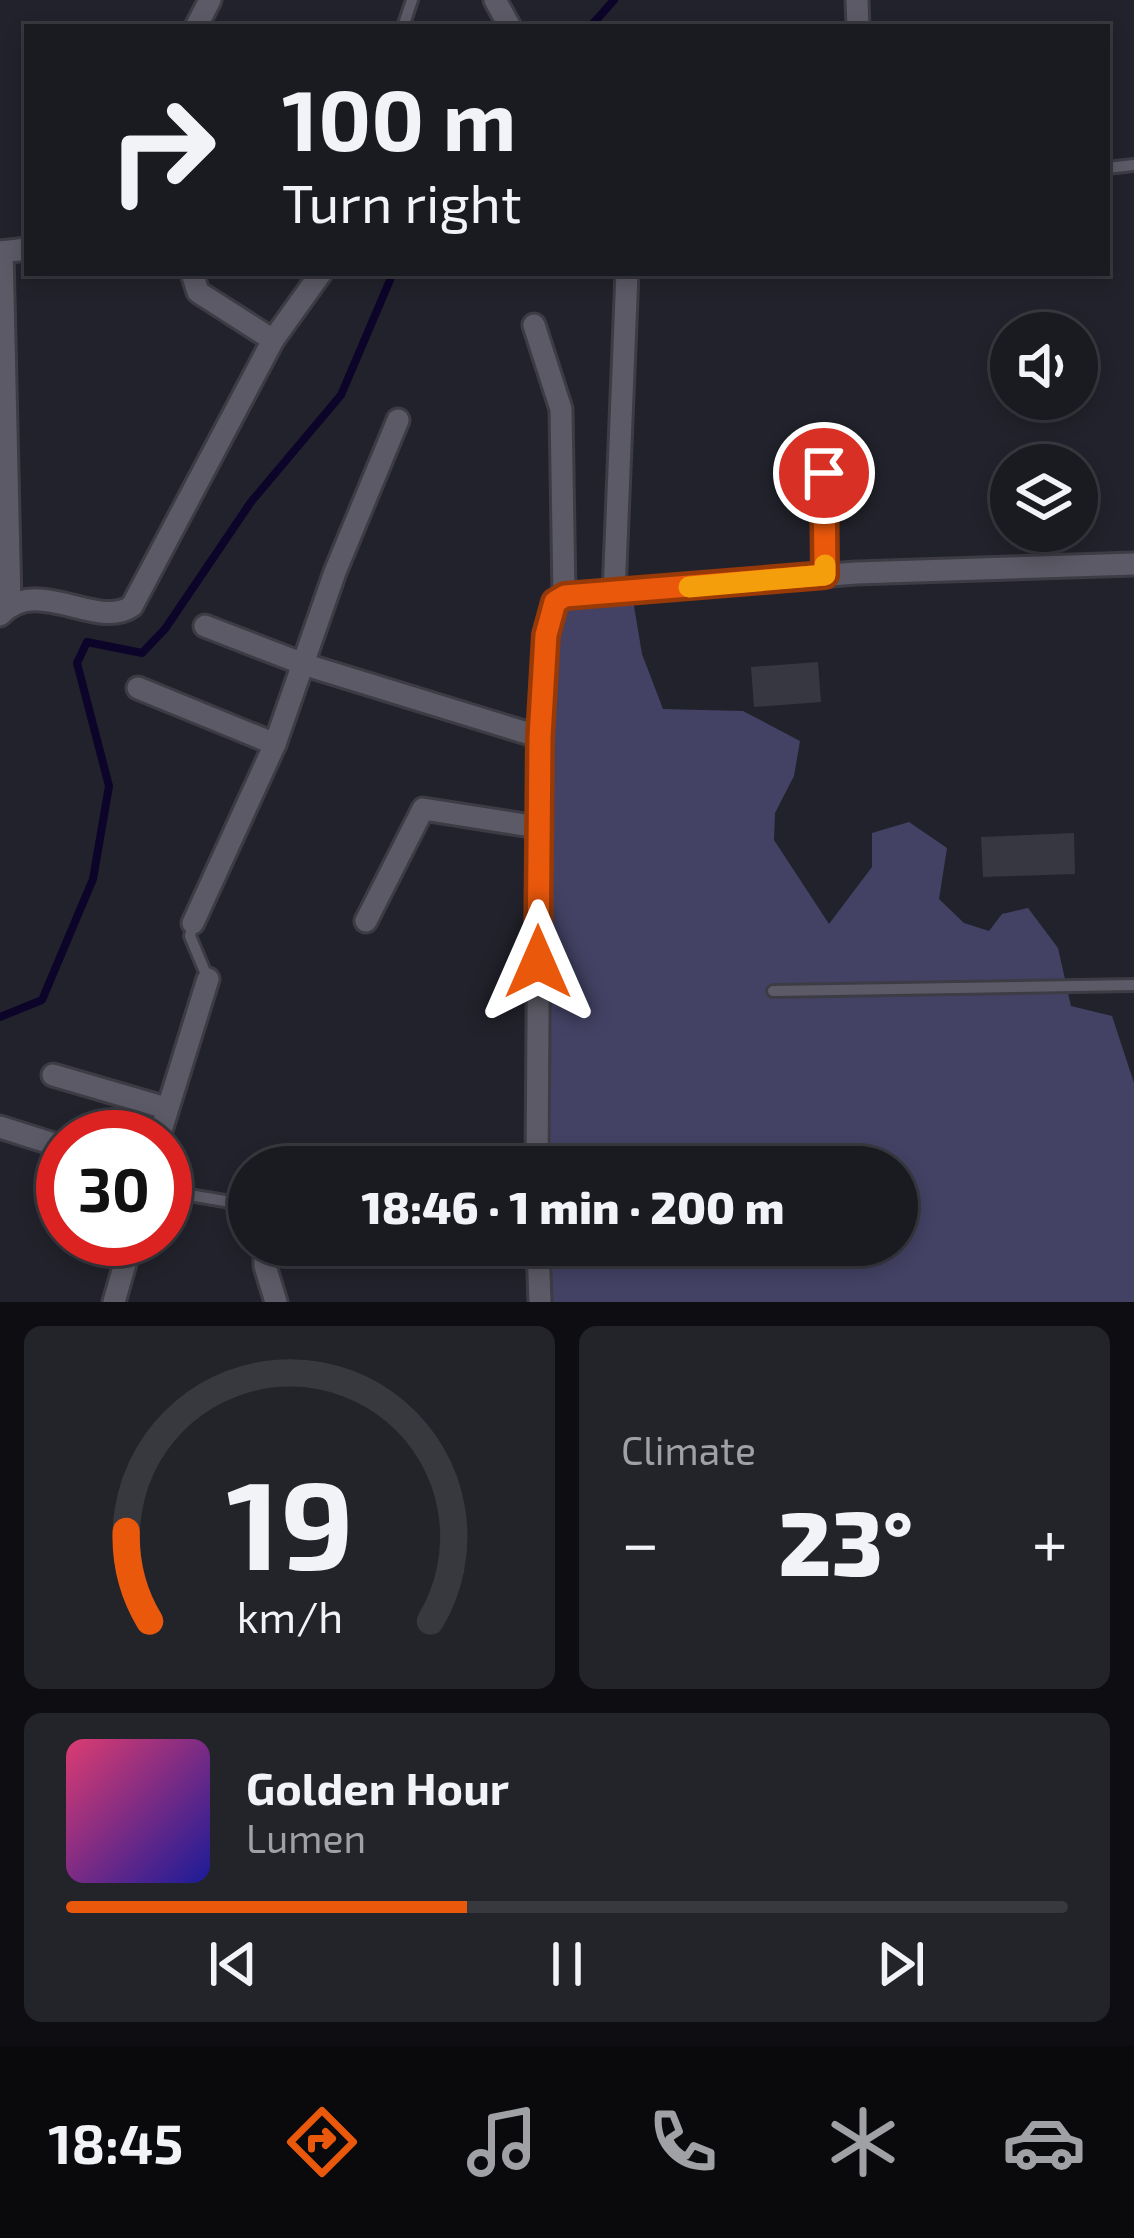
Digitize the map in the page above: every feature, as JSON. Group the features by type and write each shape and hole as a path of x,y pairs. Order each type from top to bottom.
{"street":[{"path":"1,252 5,609 43,600 113,613 132,606 273,340 319,276"},
{"path":"193,276 199,292 273,340"},
{"path":"614,593 627,276"},
{"path":"534,325 561,409 565,596"},
{"path":"193,923 274,744 306,665 335,572 398,420"},
{"path":"537,1146 540,737 550,610 565,596 825,575 1134,564"},
{"path":"205,626 306,665 540,737"},
{"path":"138,688 274,744"},
{"path":"365,921 423,808 538,827"},
{"path":"53,1075 166,1108 208,979"},
{"path":"0,1127 36,1138"},
{"path":"114,1302 124,1266"},
{"path":"265,1266 276,1302"},
{"path":"539,1266 540,1302"}],"lane":[{"path":"824,473 825,575"},
{"path":"193,923 190,936 208,979"},
{"path":"773,991 1134,985"},
{"path":"192,1196 228,1202"}],"shaded area":[{"path":"633,600 642,654 663,709 743,711 800,741 794,776 775,813 774,840 829,924 872,867 872,833 909,822 947,848 939,899 964,923 989,931 1002,914 1028,908 1058,948 1071,1006 1112,1016 1134,1083 1134,1302 549,1302 548,1266 918,1266 918,1146 546,1146 546,827 555,635 561,608"}],"building":[{"path":"818,662 821,702 754,707 751,667"},
{"path":"1074,833 1075,874 983,877 981,837"}],"waterway":[{"path":"593,24 614,0"},
{"path":"0,1017 42,1000 93,879 109,786 77,663 87,642 142,653 165,629 251,502 341,395 392,276"}],"slow traffic":[{"path":"689,587 825,575 825,565"}],"route":[{"path":"538,962 540,737 550,610 565,596 825,575 824,473"}]}
